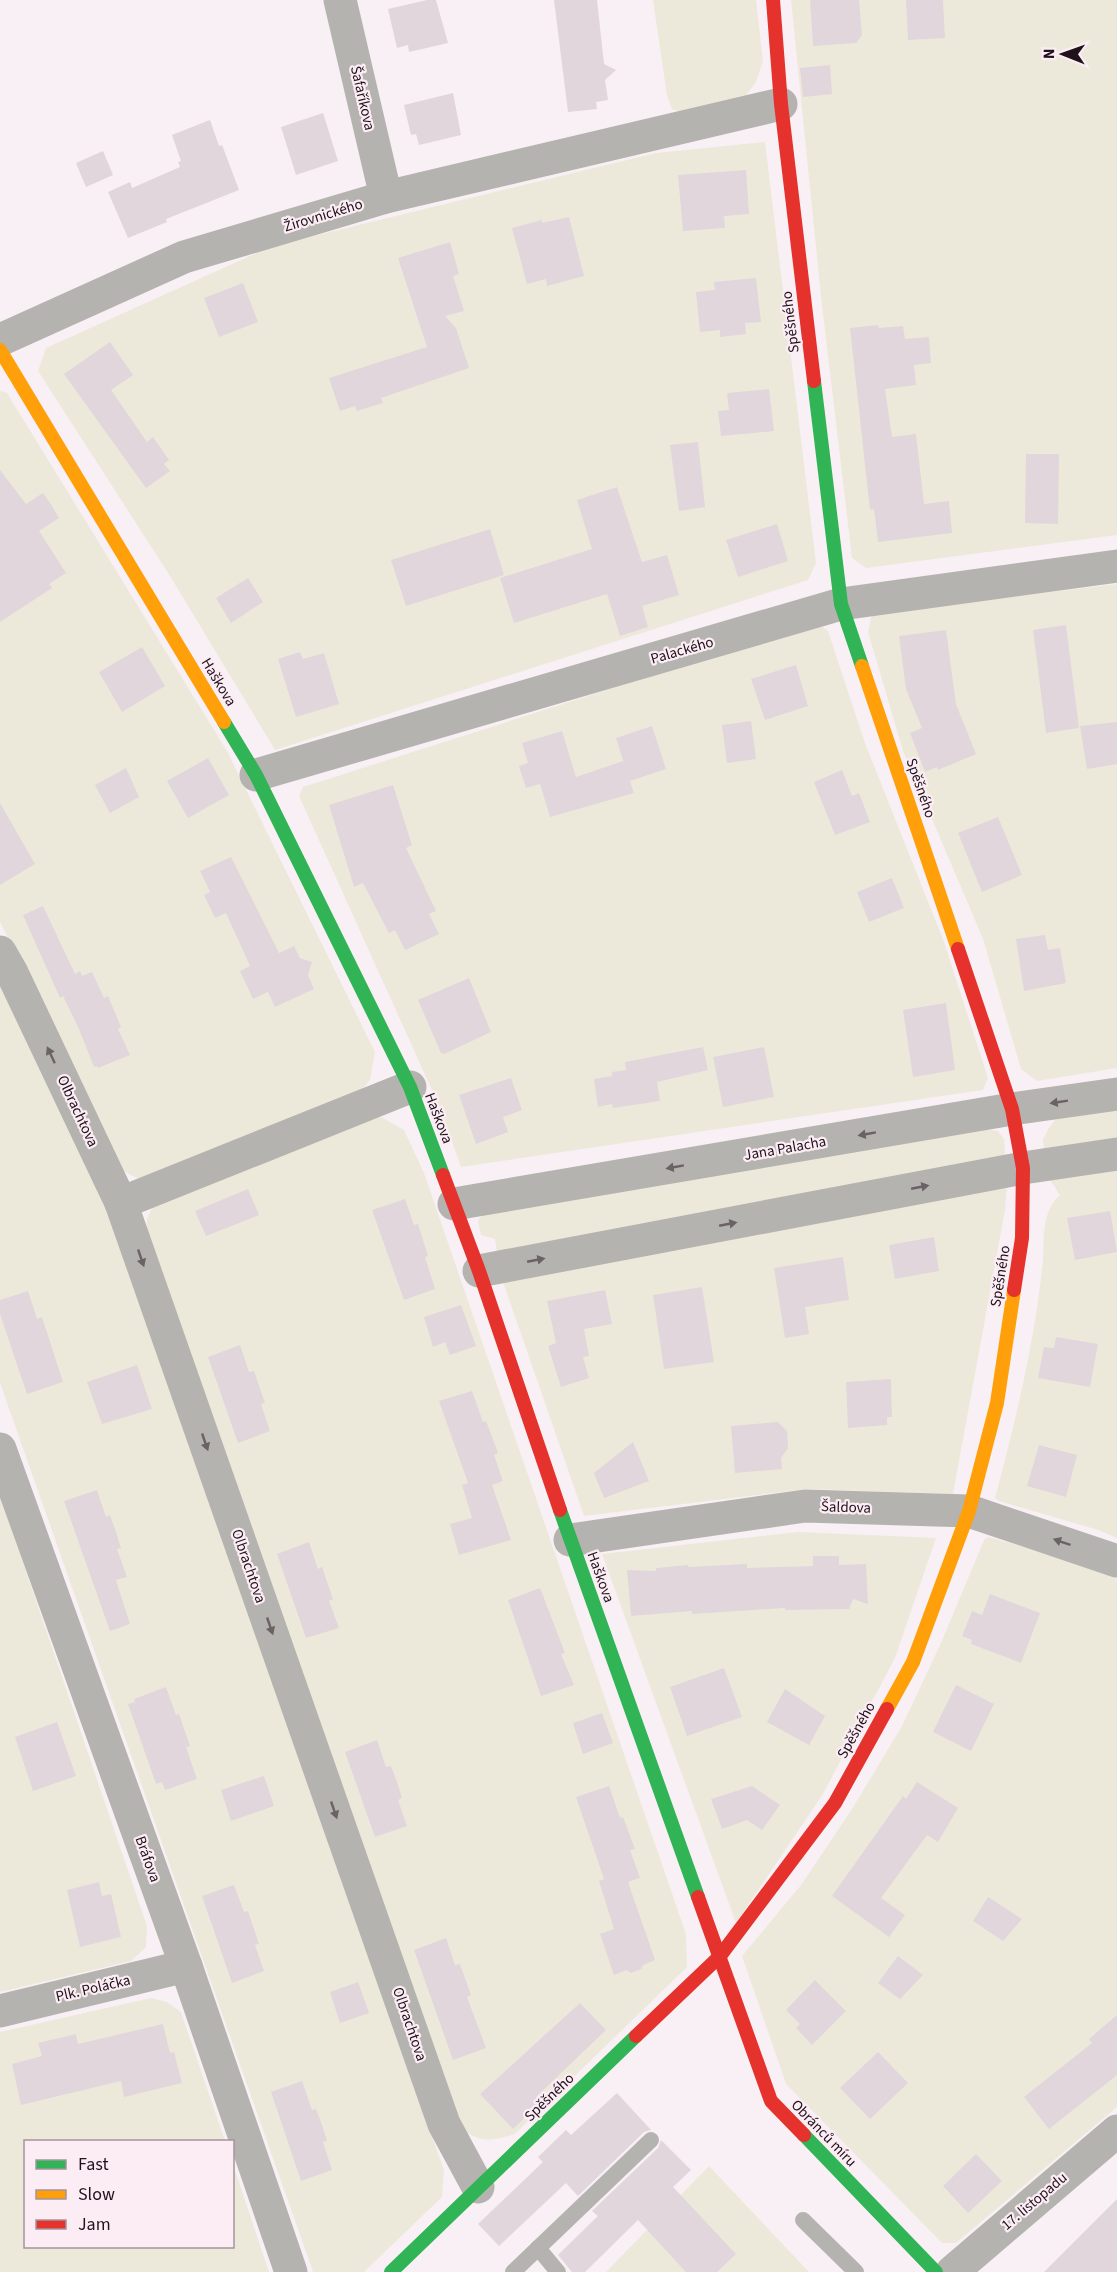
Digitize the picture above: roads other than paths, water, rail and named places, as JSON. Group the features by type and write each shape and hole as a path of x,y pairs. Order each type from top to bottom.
{"street":[{"name":"Šafaříkova","path":"340,0 386,197"},
{"name":"Spěšného","path":"391,2272 720,1956 835,1803 913,1662 969,1511 997,1402 1022,1238 1023,1168 1012,1109 841,604 781,104 773,0"},
{"name":"Žirovnického","path":"0,340 184,257 386,197 781,104"},
{"name":"Haškova","path":"0,350 256,775 410,1087 479,1271 570,1540 720,1956"},
{"name":"Palackého","path":"256,775 841,604 1117,566"},
{"name":"Olbrachtova","path":"0,952 121,1203 444,2124 478,2187"},
{"path":"121,1203 410,1087"},
{"name":"Jana Palacha","path":"454,1204 1012,1109 1117,1094"},
{"path":"479,1271 1023,1168 1117,1154"},
{"name":"Bráfova","path":"0,1449 186,1966 291,2272"},
{"name":"Šaldova","path":"570,1540 805,1506 969,1511 1117,1561"},
{"name":"Obránců míru","path":"720,1956 771,2101 936,2272"},
{"name":"Plk. Poláčka","path":"0,2011 186,1966"},
{"name":"17. listopadu","path":"952,2272 1117,2131"}],"lane":[{"path":"513,2272 651,2140"},
{"path":"803,2220 856,2272"},
{"path":"538,2248 558,2272"}]}
